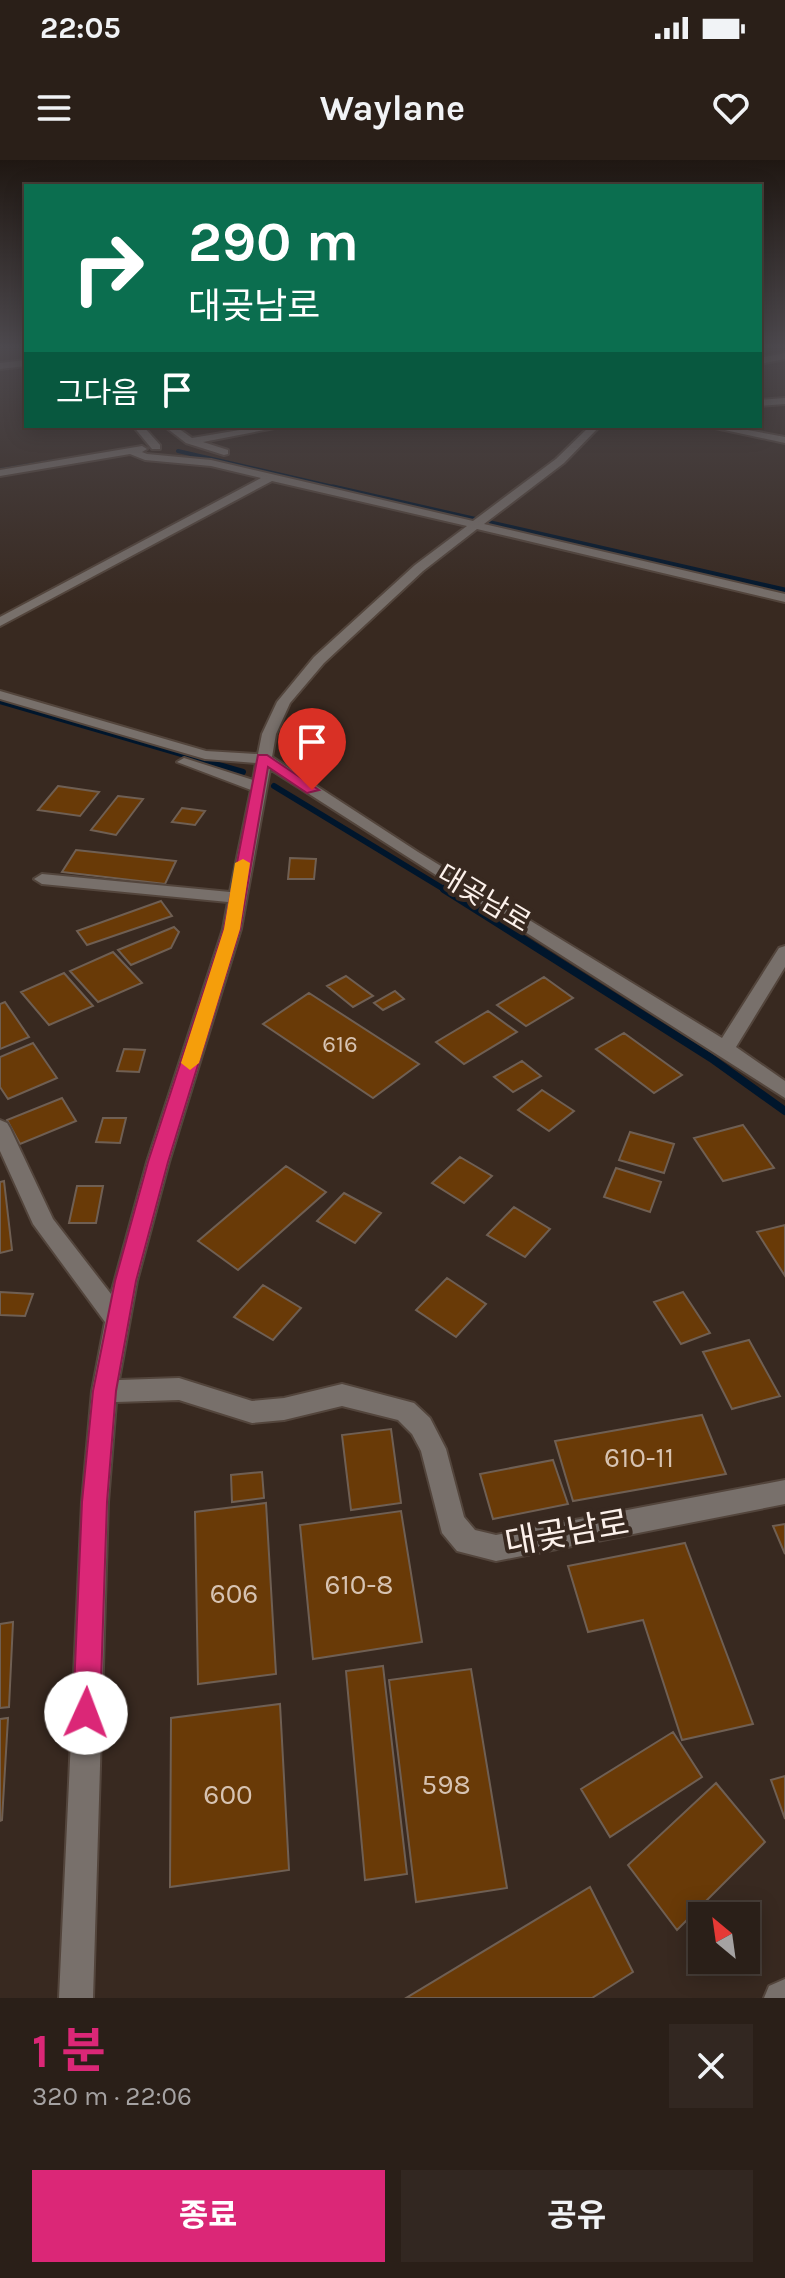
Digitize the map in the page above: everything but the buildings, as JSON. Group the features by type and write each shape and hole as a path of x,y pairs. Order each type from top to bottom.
{"street":[{"path":"144,433 156,447"},
{"path":"176,433 186,442 238,456"},
{"path":"0,473 240,433"},
{"path":"76,1998 95,1502 104,1391 118,1321 158,1162 221,970 269,734 284,702 300,679 419,568 480,518 560,461 590,433"},
{"path":"753,433 785,440"},
{"path":"131,451 145,457 192,459 480,518 785,598"},
{"path":"0,622 271,477"},
{"path":"0,695 205,755 263,758"},
{"path":"0,707 257,787"},
{"name":"대곶남로","path":"263,758 412,855 576,953 785,1091"},
{"path":"42,879 236,898"},
{"path":"725,1049 785,952"},
{"path":"0,1128 44,1224 118,1321"},
{"name":"대곶남로","path":"104,1391 179,1389 252,1412 284,1409 342,1395 405,1411 421,1426 433,1449 452,1524 467,1542 496,1548 785,1492"}],"waterway":[{"path":"178,451 342,489"},
{"path":"0,470 55,461"},
{"path":"333,487 785,590"},
{"path":"0,701 243,772"},
{"path":"274,786 447,891"},
{"path":"444,889 711,1058 785,1111"}],"slow traffic":[{"path":"190,1063 232,929 243,863"}],"route":[{"path":"86,1713 95,1502 104,1391 125,1281 158,1162 232,929 263,758 312,790"}]}
